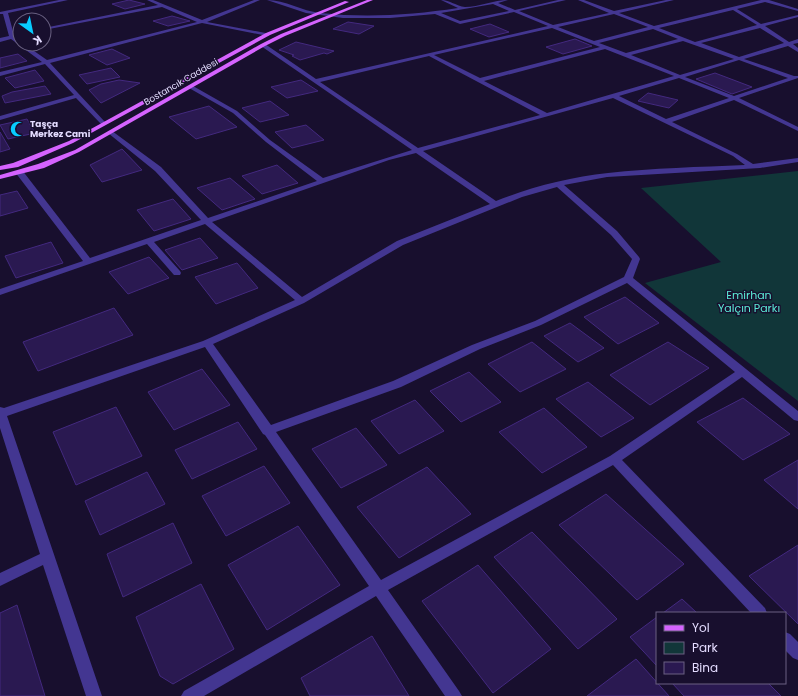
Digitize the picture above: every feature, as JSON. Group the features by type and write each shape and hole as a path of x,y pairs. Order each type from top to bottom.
{"main road":[{"name":"Bostancık Caddesi","path":"0,168 15,165 71,142 103,123 268,34 353,0"},
{"name":"Bostancık Caddesi","path":"0,177 41,166 77,151 263,45 371,0"}],"street":[{"path":"0,40 12,37 2,13 66,0"},
{"path":"149,0 202,22 268,34"},
{"path":"0,74 202,22 258,0"},
{"path":"269,0 318,14 398,18 506,0"},
{"path":"443,0 463,8"},
{"path":"437,12 460,23 564,0"},
{"path":"580,0 683,39 796,77"},
{"path":"315,81 672,0"},
{"path":"595,42 765,0 798,10"},
{"path":"494,3 734,98 798,129"},
{"path":"52,27 161,6"},
{"path":"733,8 798,50"},
{"path":"696,43 798,16"},
{"path":"626,55 683,39"},
{"path":"0,292 322,181 415,151 614,96 798,41"},
{"path":"263,45 415,151 495,204"},
{"path":"480,80 606,47"},
{"path":"32,52 46,62 103,123"},
{"path":"430,54 546,114"},
{"path":"667,121 796,77"},
{"path":"191,87 236,112 268,141 322,181"},
{"path":"0,118 77,96"},
{"path":"614,96 735,155 751,166"},
{"path":"110,132 158,169 206,221 301,301"},
{"path":"94,696 47,557 1,413 207,343 301,301 400,243 519,195 558,184 607,175 751,166 798,160"},
{"path":"19,172 88,262"},
{"path":"267,431 397,384 476,347 538,323 628,278 636,259 614,233 558,184"},
{"path":"149,241 177,272"},
{"path":"628,278 798,417"},
{"path":"207,343 267,431 454,696"},
{"path":"189,696 378,588 614,459 742,372"},
{"path":"614,459 759,612"},
{"path":"0,580 47,557"},
{"path":"786,640 798,653"}],"green space":[{"name":"Emirhan Yalçın Parkı","path":"798,171 798,401 645,283 721,262 641,188"}],"building":[{"path":"129,0 145,4 125,9 112,4"},
{"path":"172,16 190,21 168,26 153,21"},
{"path":"348,22 374,26 359,34 333,29"},
{"path":"490,24 509,32 489,37 470,29"},
{"path":"575,39 592,46 563,54 546,47"},
{"path":"296,42 334,51 300,60 292,56 294,55 279,50"},
{"path":"112,49 130,58 107,65 89,55"},
{"path":"18,54 27,61 0,68 0,58"},
{"path":"111,68 120,77 87,84 79,75"},
{"path":"35,70 44,81 15,88 5,78"},
{"path":"715,73 752,87 732,94 696,79"},
{"path":"119,80 140,83 101,103 89,90 101,84"},
{"path":"301,80 318,91 287,98 271,87"},
{"path":"45,86 51,94 5,103 2,96 12,92"},
{"path":"648,93 678,100 669,108 638,101"},
{"path":"270,101 289,115 260,122 242,108"},
{"path":"209,106 237,127 196,139 169,117"},
{"name":"Taşça Merkez Cami","path":"27,119 35,133 8,139 0,125"},
{"path":"306,125 324,140 292,148 275,132"},
{"path":"0,132 10,149 0,152"},
{"path":"122,149 142,170 102,182 90,165"},
{"path":"277,165 298,183 262,194 242,176"},
{"path":"230,178 255,199 222,210 197,188"},
{"path":"17,191 28,208 0,216 0,195"},
{"path":"173,199 191,219 154,231 137,210"},
{"path":"200,238 218,258 182,270 165,250"},
{"path":"51,242 63,263 16,278 5,256"},
{"path":"149,257 169,278 128,294 109,272"},
{"path":"237,263 258,288 216,304 195,277"},
{"path":"625,297 659,323 618,344 584,317"},
{"path":"114,308 133,335 38,371 23,342"},
{"path":"570,323 604,348 578,362 544,336"},
{"path":"532,342 566,369 520,392 488,364"},
{"path":"668,342 709,368 650,405 610,375"},
{"path":"202,369 230,405 174,430 148,392"},
{"path":"469,372 501,402 461,422 430,391"},
{"path":"588,382 634,418 601,437 556,399"},
{"path":"743,398 790,434 743,460 697,422"},
{"path":"415,400 444,431 399,454 371,421"},
{"path":"116,407 142,456 76,485 53,432"},
{"path":"544,408 587,447 542,473 499,432"},
{"path":"238,422 257,449 192,479 175,450"},
{"path":"356,428 387,465 341,488 312,449"},
{"path":"798,460 798,509 764,480"},
{"path":"264,466 290,503 226,536 202,496"},
{"path":"427,467 471,514 399,558 357,507"},
{"path":"147,472 165,504 100,535 85,501"},
{"path":"606,494 684,564 637,600 559,525"},
{"path":"173,523 192,563 123,597 107,554"},
{"path":"298,526 340,585 267,630 228,565"},
{"path":"532,532 617,619 578,649 494,557"},
{"path":"798,545 798,624 786,612 749,576"},
{"path":"478,565 551,649 493,693 422,601"},
{"path":"201,584 234,649 173,684 160,676 136,617"},
{"path":"682,599 696,612 664,612"},
{"path":"17,605 45,696 0,696 0,613"},
{"path":"656,618 656,665 630,637"},
{"path":"372,636 409,696 310,696 301,678"},
{"path":"636,659 656,681 656,684 658,684 669,696 587,696"},
{"path":"673,684 769,684 781,696 684,696"}],"place":[{"name":"Taşça Merkez Cami","path":"18,129"}]}
